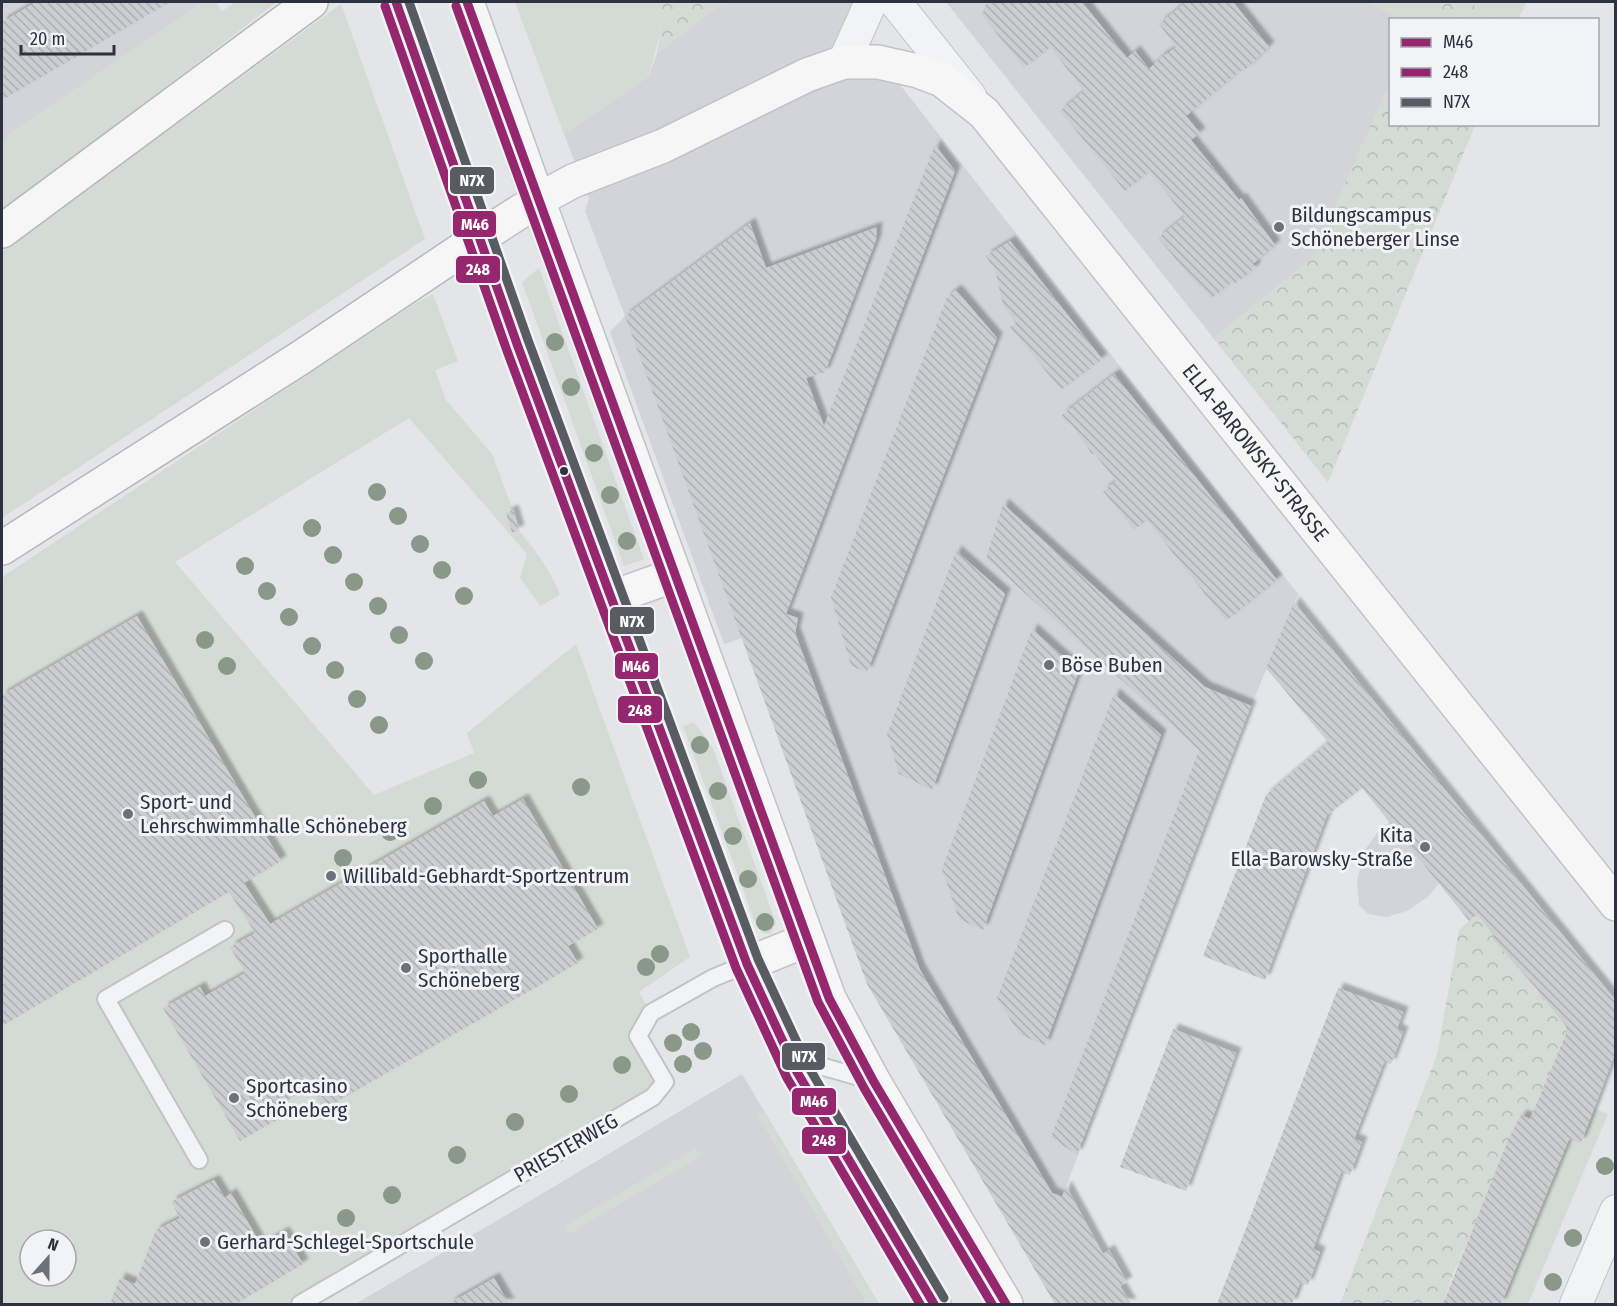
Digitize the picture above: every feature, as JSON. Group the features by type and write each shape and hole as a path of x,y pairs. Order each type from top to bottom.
{"main road":[{"path":"2,231 311,2"},
{"path":"396,2 479,238 747,964 797,1072 934,1305"},
{"path":"467,2 807,940 837,1016 1006,1305"},
{"path":"2,548 290,364 538,200 573,181 663,146 807,75 844,62 878,62 918,71 942,80 984,113"},
{"name":"ELLA-BAROWSKY-STRASSE","path":"984,113 1616,904"},
{"path":"613,597 675,575"},
{"path":"747,964 807,940"}],"street":[{"path":"844,62 871,2"},
{"name":"ELLA-BAROWSKY-STRASSE","path":"895,2 984,113"},
{"path":"1576,1305 1616,1210"}],"lane":[{"path":"199,1160 106,999 225,930"},
{"name":"PRIESTERWEG","path":"300,1305 653,1097 665,1082 638,1036 651,1013 713,978 747,964"},
{"path":"797,1072 817,1065 874,1082"}],"shaded area":[{"path":"2,2 203,2 2,144"},
{"path":"724,2 866,2 845,62 883,63 1298,594 1251,706 1062,1197 1052,1193 920,970 795,633 798,618 756,603 742,638 724,644 610,332 625,316 585,211 589,199 564,134 649,76 657,53"},
{"name":"Bildungscampus Schöneberger Linse","path":"946,2 1526,2 1518,18 1389,18 1389,126 1475,126 1328,482"},
{"name":"Kita Ella-Barowsky-Straße","path":"1439,780 1489,843 1439,883 1429,896 1407,911 1387,917 1368,914 1359,905 1357,881 1364,851 1378,832"},
{"path":"742,1074 879,1304 355,1304 471,1236"}],"green space":[{"path":"203,2 216,2 222,11 235,2 277,2 2,212 2,144 10,133"},
{"path":"515,2 657,2 660,33 649,76 564,134"},
{"path":"657,2 724,2 657,53 660,33"},
{"path":"1366,2 1427,2 1419,18 1398,18"},
{"path":"1427,2 1466,2 1504,18 1419,18"},
{"path":"1466,2 1526,2 1519,18 1504,18"},
{"path":"341,4 425,239 2,518 2,252"},
{"path":"1389,84 1389,126 1475,126 1328,482 1214,337 1311,259"},
{"path":"539,268 644,559 624,566 522,282"},
{"name":"Willibald-Gebhardt-Sportzentrum","path":"433,294 458,361 435,370 446,400 492,454 513,510 506,513 513,533 519,530 547,569 560,595 540,606 520,578 527,554 409,418 175,562 374,795 474,753 467,733 576,644 690,957 639,992 651,1013 638,1036 665,1082 300,1304 2,1304 2,577 414,304"},
{"path":"694,722 713,748 776,923 770,934 762,933 756,925 683,726"},
{"path":"1477,914 1494,936 1493,938 1536,988 1543,1001 1545,1000 1566,1026 1566,1034 1530,1119 1521,1116 1451,1279 1443,1304 1340,1304 1437,1055 1459,930"},
{"path":"1594,1108 1608,1114 1528,1304 1501,1304 1569,1139 1580,1143"},
{"path":"764,1110 879,1304 867,1304 757,1114"},
{"path":"696,1148 701,1156 567,1235 565,1230 568,1224"}],"building":[{"path":"36,2 170,2 2,100 2,22"},
{"path":"987,2 1082,2 1127,58 1135,51 1149,69 1164,54 1176,47 1159,24 1186,2 1233,2 1269,47 1245,70 1244,68 1186,116 1200,133 1191,140 1239,200 1241,198 1275,245 1253,264 1256,267 1235,284 1233,281 1212,298 1202,287 1200,288 1158,238 1185,216 1149,172 1125,191 1060,111 1084,91 1050,47 1024,68 982,15"},
{"path":"935,145 955,171 786,614 798,618 795,633 920,970 1052,1193 1062,1197 1066,1186 1103,1254 1109,1250 1127,1282 1120,1286 1131,1304 1055,1304 867,984 625,316 750,223 766,268 877,227 876,240 825,372 806,378 824,426"},
{"path":"1010,241 1102,359 1061,390 1010,327 1016,323 1003,306 996,273 986,256"},
{"path":"956,290 997,338 867,672 851,666 831,597 947,297"},
{"path":"1114,374 1277,580 1226,621 1147,520 1134,530 1103,491 1116,481 1094,453 1092,454 1070,423 1067,424 1064,420 1062,415"},
{"path":"1003,504 1205,687 1251,706 1077,1155 1051,1137 1199,750 986,558"},
{"path":"513,510 519,530 512,533 506,513"},
{"path":"956,551 1005,594 932,790 899,774 887,734"},
{"path":"1294,602 1616,1001 1616,1051 1582,1140 1580,1143 1569,1139 1501,1304 1443,1304 1508,1140 1521,1115 1530,1119 1566,1034 1566,1026 1492,938 1494,936 1477,914 1469,921 1362,788 1327,815 1265,980 1203,956 1266,795 1328,742 1266,668"},
{"path":"137,616 281,861 244,883 270,924 484,801 493,816 523,799 598,929 568,946 578,963 324,1109 305,1076 295,1082 301,1092 273,1109 278,1119 240,1141 163,1008 200,987 205,996 245,973 230,947 255,933 229,892 2,1026 2,695"},
{"path":"1032,629 1079,671 983,930 959,919 942,869"},
{"path":"1114,694 1161,735 1045,1045 1020,1035 997,998"},
{"path":"1338,988 1403,1012 1397,1029 1403,1032 1391,1064 1384,1062 1354,1139 1362,1142 1350,1175 1341,1172 1313,1249 1320,1252 1308,1285 1300,1283 1292,1304 1217,1304"},
{"path":"1173,1029 1236,1053 1186,1191 1120,1167"},
{"name":"Gerhard-Schlegel-Sportschule","path":"214,1180 225,1198 231,1193 261,1245 284,1232 303,1264 239,1302 240,1304 110,1304 120,1278 135,1284 156,1230 180,1218 171,1202"},
{"path":"494,1278 509,1304 448,1304"}],"transit line":[{"name":"M46","path":"396,2 517,344 747,964 797,1072 934,1304"},
{"name":"N7X","path":"409,2 528,340 758,959 808,1066 944,1298"},
{"name":"M46","path":"467,2 829,998 874,1082 1006,1304"},
{"name":"248","path":"385,6 506,348 736,968 787,1078 920,1304"},
{"name":"248","path":"456,6 818,1002 864,1088 992,1304"}],"place":[{"name":"Bildungscampus Schöneberger Linse","path":"1279,227"},
{"name":"Böse Buben","path":"1049,665"},
{"name":"Sport- und Lehrschwimmhalle Schöneberg","path":"128,814"},
{"name":"Kita Ella-Barowsky-Straße","path":"1425,847"},
{"name":"Willibald-Gebhardt-Sportzentrum","path":"331,876"},
{"name":"Sporthalle Schöneberg","path":"406,968"},
{"name":"Sportcasino Schöneberg","path":"234,1098"},
{"name":"Gerhard-Schlegel-Sportschule","path":"205,1242"}]}
